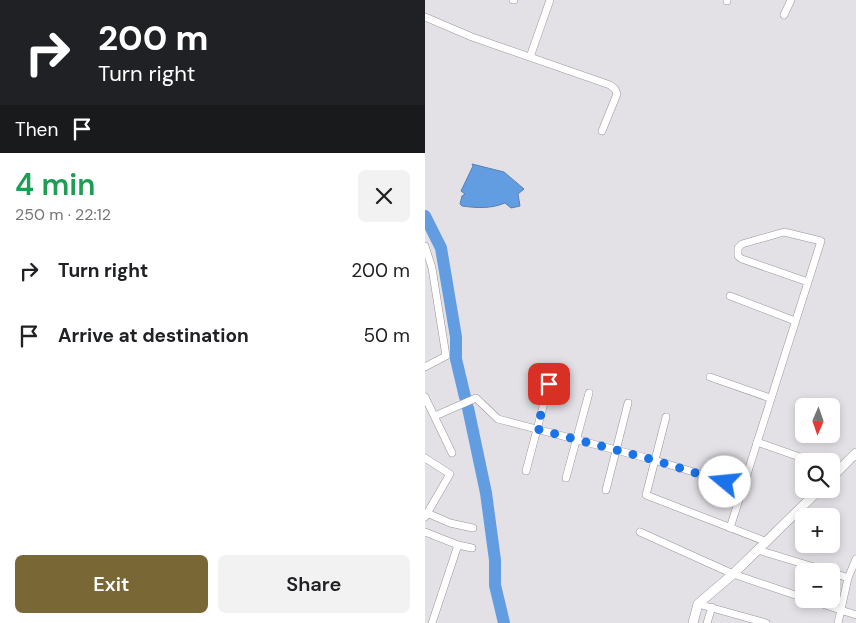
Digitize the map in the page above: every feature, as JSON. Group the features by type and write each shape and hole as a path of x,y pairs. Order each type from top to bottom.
{"main road":[{"path":"840,467 856,453"},
{"path":"693,623 699,604 767,542 811,498"}],"street":[{"path":"530,57 550,0"},
{"path":"784,15 791,0"},
{"path":"425,27 427,18 472,37 610,84 617,94 602,131"},
{"path":"730,528 821,241 784,232 742,244 739,248 739,256 742,259 807,282"},
{"path":"425,246 432,268 445,356 425,367"},
{"path":"425,272 432,268"},
{"path":"730,296 795,321"},
{"path":"710,377 770,398"},
{"path":"526,471 549,384"},
{"path":"566,478 589,393"},
{"path":"425,397 452,453"},
{"path":"435,416 476,398 498,419 654,460 743,487"},
{"path":"606,490 628,403"},
{"path":"666,417 645,495 767,542"},
{"path":"757,442 795,455"},
{"path":"425,458 450,474 426,515 473,528"},
{"path":"425,532 458,545 472,548"},
{"path":"640,532 733,574 795,595"},
{"path":"432,623 458,545"},
{"path":"758,550 801,563"},
{"path":"838,623 848,578 856,562"},
{"path":"840,575 848,578"},
{"path":"699,604 712,607 743,620 766,623"},
{"path":"707,623 712,607"},
{"path":"835,608 856,615"}],"water":[{"path":"472,164 504,172 524,189 518,194 520,206 511,208 505,203 484,208 462,206 460,204 462,196 465,194 461,191 473,166"}],"waterway":[{"path":"425,216 441,248 456,337 456,359 465,397"},
{"path":"468,408 486,493 495,560 495,585 504,623"}],"route":[{"path":"549,384 537,429 654,460 725,482"}]}
